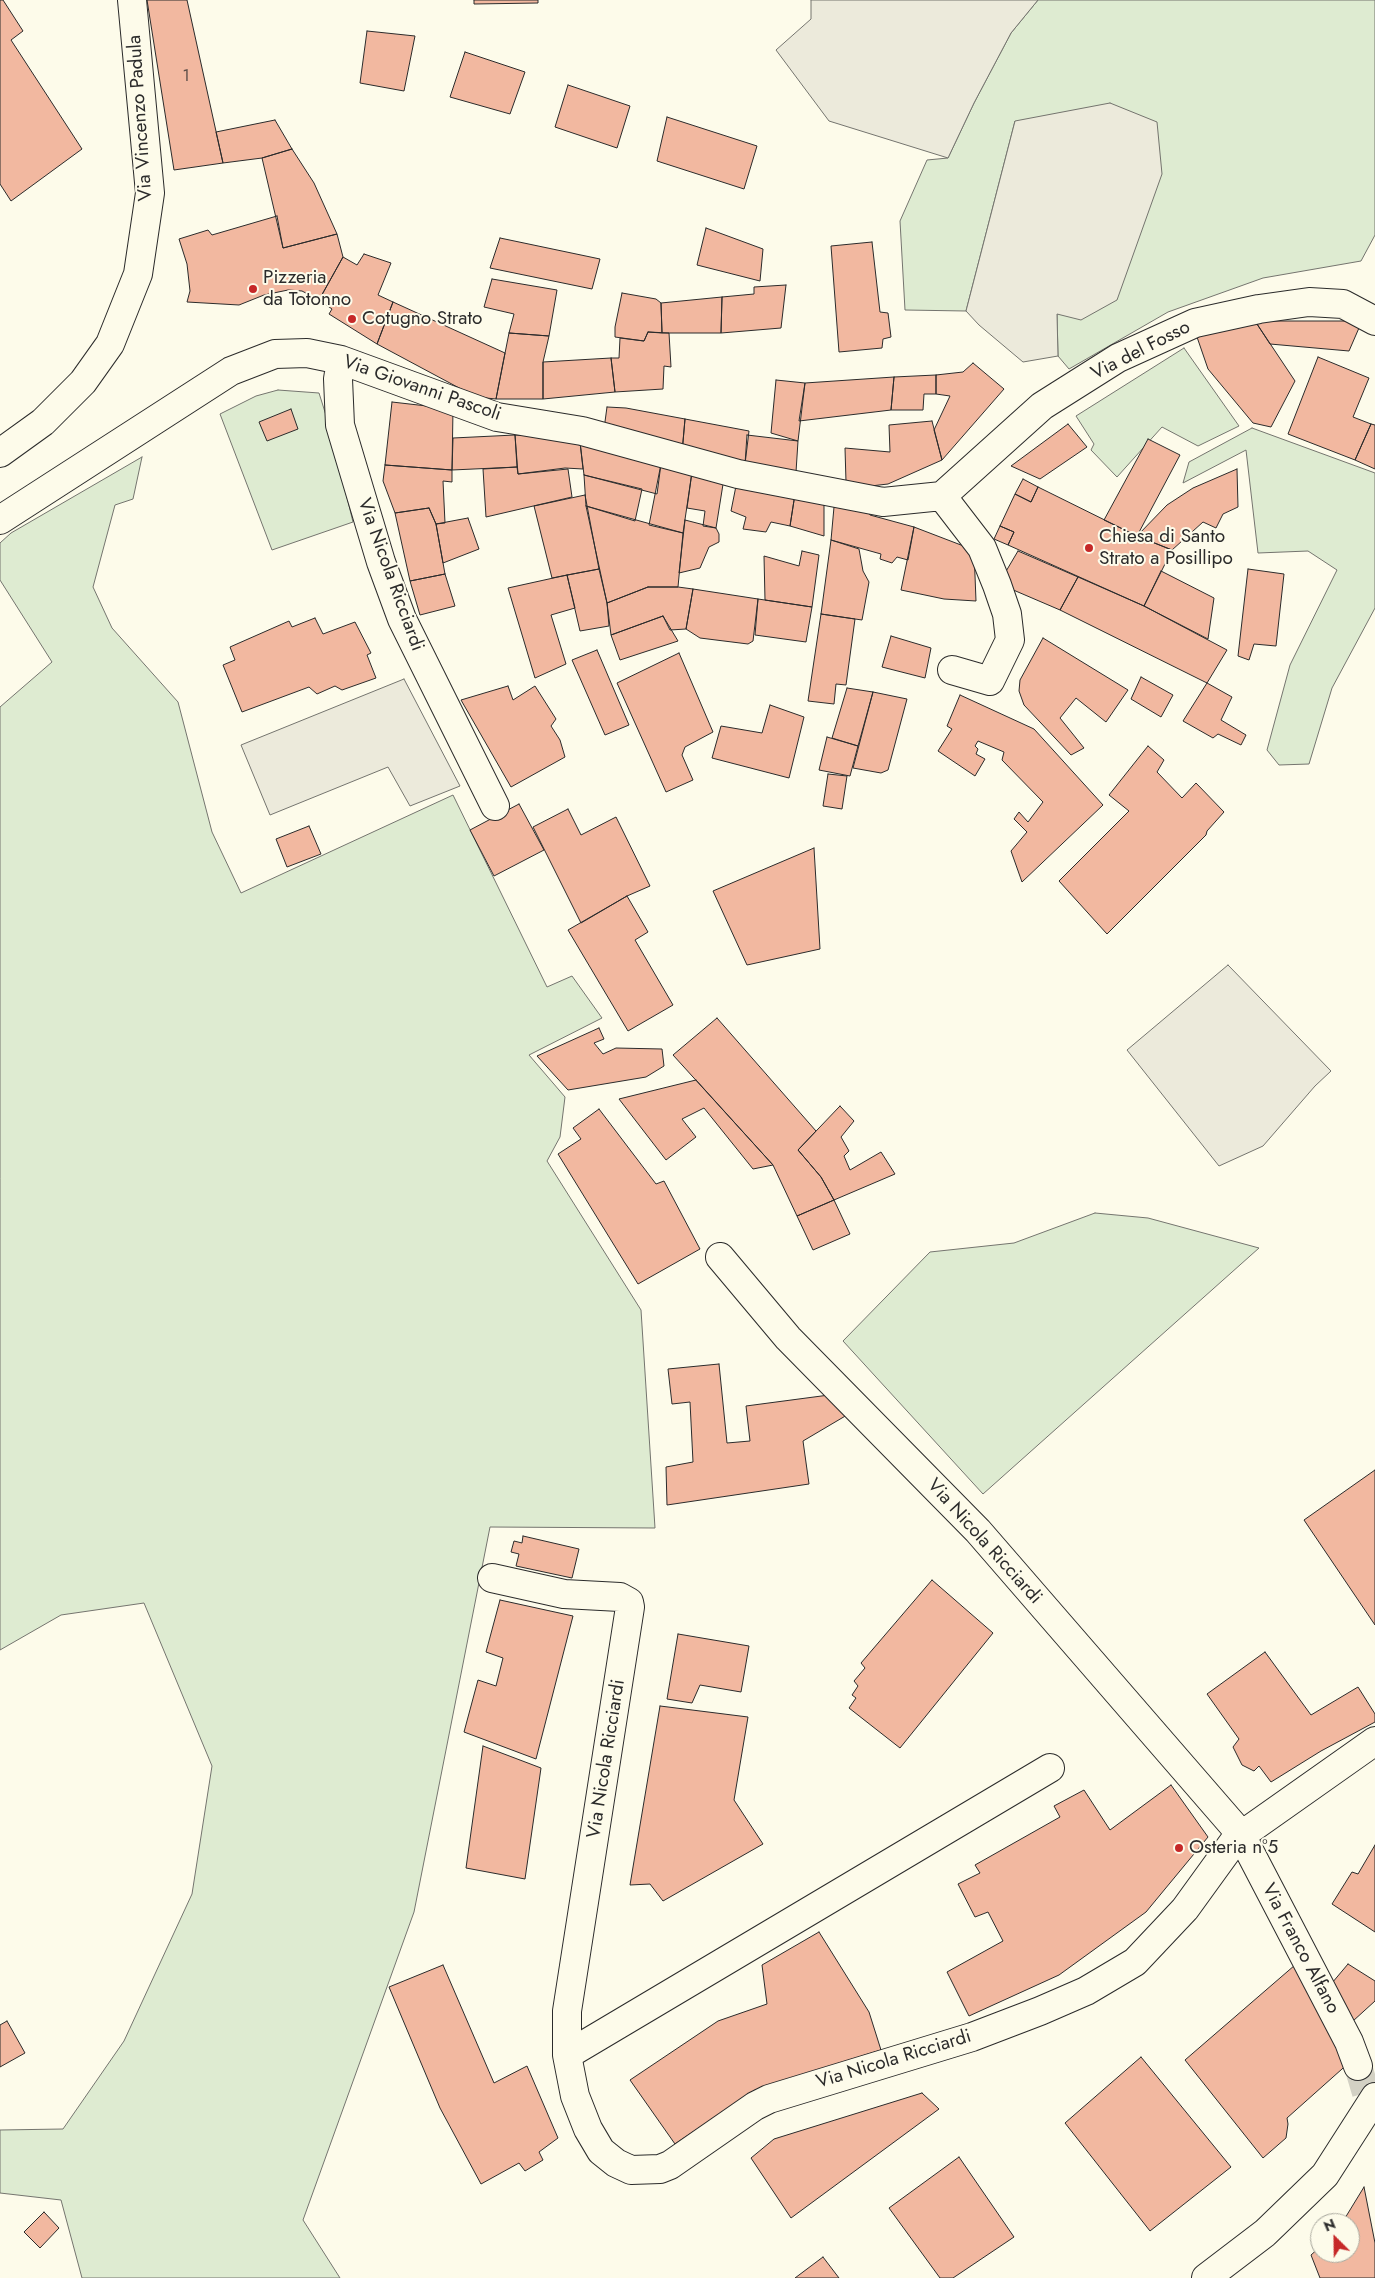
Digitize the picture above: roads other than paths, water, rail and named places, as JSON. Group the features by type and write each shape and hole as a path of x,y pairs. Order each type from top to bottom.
{"street":[{"name":"Via Vincenzo Padula","path":"0,453 43,422 84,382 110,344 138,274 150,193 132,0"},
{"name":"Via del Fosso","path":"942,496 1042,406 1118,358 1195,323 1259,309 1309,302 1343,304 1375,321"},
{"name":"Via Giovanni Pascoli","path":"0,520 231,371 275,354 307,353 341,360 497,417 582,431 738,474 883,502 942,496"},
{"name":"Via Nicola Ricciardi","path":"341,360 338,379 340,425 381,562 402,619 495,806"},
{"path":"942,496 982,548 1007,614 1010,640 990,681 952,670"},
{"name":"Via Nicola Ricciardi","path":"720,1257 788,1338 978,1531 1240,1833"},
{"name":"Via Nicola Ricciardi","path":"492,1578 564,1594 620,1597 629,1602 630,1608 568,2011 567,2055 575,2096 588,2129 601,2151 616,2163 631,2170 660,2169 670,2165 755,2106 769,2099 972,2037 1086,1991 1134,1962 1141,1955 1185,1909 1240,1833 1246,1832 1375,1741"},
{"path":"567,2055 1050,1768"},
{"name":"Via Franco Alfano","path":"1240,1833 1349,2042 1358,2066"},
{"path":"1206,2278 1265,2233 1325,2175 1375,2097"}],"tunnel":[{"path":"1358,2066 1375,2123"}],"place":[{"name":"Pizzeria da Totonno","path":"253,289"},
{"name":"Cotugno Strato","path":"352,319"},
{"name":"Chiesa di Santo Strato a Posillipo","path":"1089,548"},
{"name":"Osteria n°5","path":"1179,1848"}]}
